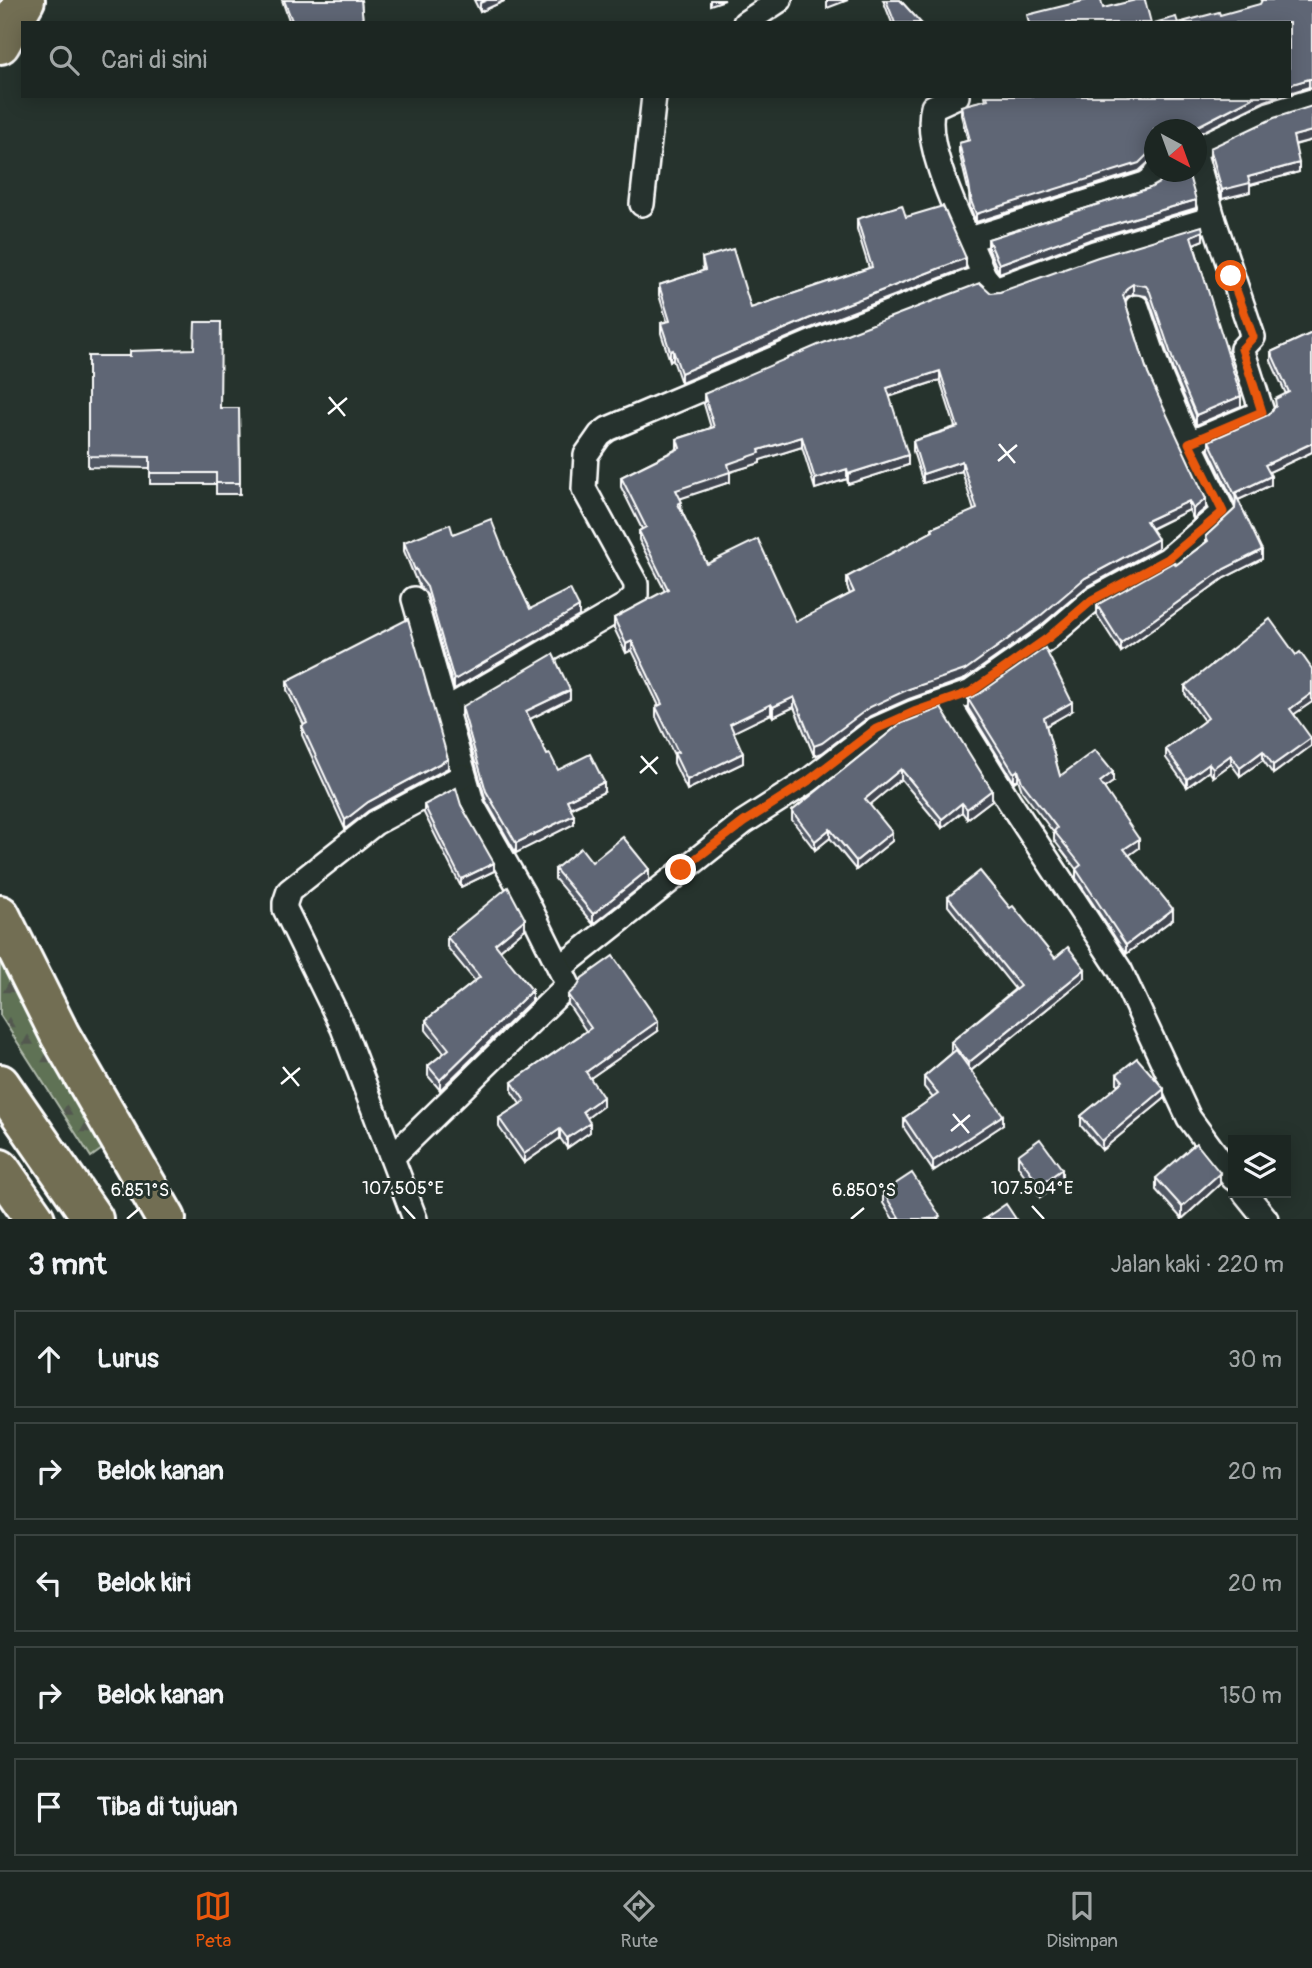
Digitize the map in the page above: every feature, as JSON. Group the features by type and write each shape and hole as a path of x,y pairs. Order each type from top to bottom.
{"highway":[{"path":"0,44 25,0"},
{"path":"0,915 60,1035 166,1219"},
{"path":"0,1084 93,1219"},
{"path":"0,1169 35,1219"}],"street":[{"path":"748,21 780,0"},
{"path":"642,204 654,98"},
{"path":"953,98 933,107 932,136 938,165 984,276 993,288 998,289 1094,253 1213,218"},
{"path":"1207,144 1269,114 1312,101"},
{"path":"970,239 1148,182"},
{"path":"1189,443 1262,412 1242,349 1253,337 1203,182"},
{"path":"445,710 626,605 636,595 636,584 584,489 586,455 600,435 608,429 813,342 984,276"},
{"path":"560,968 744,822 808,781 876,729 971,692 1048,638 1092,600 1168,559 1223,512 1161,378 1137,307"},
{"path":"392,1157 568,985 523,894 473,806 414,599"},
{"path":"947,701 1120,970 1189,1118 1228,1171"},
{"path":"415,1219 343,1028 285,909 285,903 289,891 375,823 463,776"},
{"path":"1249,1198 1265,1219"}],"green space":[{"path":"0,944 109,1144 91,1157 0,1015"}],"building":[{"path":"284,0 361,0 363,21 292,21"},
{"path":"886,0 900,0 919,21 894,21"},
{"path":"1087,0 1101,0 1103,8 1145,0 1150,21 1028,21 1027,15"},
{"path":"1262,0 1312,0 1312,79 1291,84 1291,21 1185,21 1219,12 1220,15 1260,4"},
{"path":"1176,17 1177,21 1161,21"},
{"path":"988,98 1252,98 1207,121 1207,119 1144,119 1144,158 1139,163 976,214 970,198 959,143 970,140 961,106"},
{"path":"1312,106 1312,131 1293,136 1299,163 1248,177 1250,183 1222,190 1210,148 1274,118"},
{"path":"1191,182 1196,200 1089,231 999,264 988,239 1150,188 1159,183"},
{"path":"902,205 906,217 943,206 966,258 808,319 681,373 661,323 670,321 659,285 705,270 702,258 733,249 751,308 872,267 857,219"},
{"path":"1202,226 1203,231 1191,236 1241,396 1196,415 1174,363 1150,292 1146,286 1133,284 1123,295 1148,374 1206,499 1193,509 1189,501 1146,521 1158,539 1085,578 1039,617 965,670 909,689 870,707 822,743 814,746 794,697 773,707 771,704 730,724 743,753 687,780 674,753 678,752 656,707 662,704 632,641 626,644 614,618 668,589 639,531 646,527 621,477 680,448 677,439 714,427 704,394 818,345 980,283 991,293 1000,292 1098,257","holes":["940,371 958,427 913,441 923,474 962,461 977,509 932,528 933,531 847,577 854,592 796,622 758,539 707,564 678,504 682,502 676,490 730,472 728,464 760,453 759,450 802,437 815,479 847,469 848,474 908,455 887,388"]},
{"path":"195,322 221,322 220,408 239,408 240,483 216,483 216,473 150,473 150,457 88,456 88,356 130,356 130,351 194,349"},
{"path":"1312,333 1312,443 1265,465 1271,476 1235,493 1262,550 1224,569 1121,643 1097,605 1174,562 1176,565 1208,541 1206,536 1235,509 1236,497 1209,441 1268,415 1276,406 1275,399 1289,392 1271,352"},
{"path":"491,519 530,609 570,589 579,607 454,680 427,587 415,570 404,542 450,524 453,534"},
{"path":"408,619 448,759 368,802 345,820 302,726 307,723 287,681"},
{"path":"1270,619 1296,655 1300,652 1312,669 1312,693 1290,709 1311,738 1273,765 1263,751 1240,768 1231,755 1213,768 1209,763 1187,779 1166,749 1208,718 1185,686"},
{"path":"1045,648 1072,702 1044,718 1060,776 1095,750 1113,772 1100,782 1139,839 1124,849 1173,909 1126,945 1076,869 1081,865 1054,831 1057,828 1022,782 1018,770 1014,773 968,699"},
{"path":"553,654 570,690 526,711 547,755 550,754 558,770 590,754 604,782 567,800 574,815 516,843 486,791 462,707"},
{"path":"941,708 992,790 967,809 962,803 942,819 901,769 865,799 892,832 856,861 830,829 815,841 792,811 900,724"},
{"path":"456,788 461,805 494,863 461,879 424,805"},
{"path":"623,837 649,869 593,914 555,869 581,848 592,862"},
{"path":"980,871 1010,908 1013,906 1055,958 1068,947 1085,969 968,1063 951,1042 1020,986 948,897"},
{"path":"508,887 525,919 495,944 532,990 440,1080 428,1066 449,1049 426,1020 480,977 447,937"},
{"path":"613,956 658,1021 586,1072 603,1097 583,1111 590,1123 567,1138 560,1129 524,1154 499,1118 525,1101 512,1082 591,1028 568,995 582,978"},
{"path":"956,1050 1003,1115 933,1161 904,1118 938,1094 924,1077"},
{"path":"1137,1058 1164,1089 1102,1141 1081,1116 1123,1081 1117,1074"},
{"path":"1040,1139 1062,1169 1040,1185 1018,1155"},
{"path":"1196,1143 1220,1173 1182,1207 1156,1178"},
{"path":"912,1173 940,1216 936,1219 900,1219 883,1192"},
{"path":"1006,1204 1016,1219 984,1219"}],"route":[{"path":"681,870 744,822 808,781 876,729 971,692 1048,638 1092,600 1168,559 1223,512 1189,443 1262,412 1242,349 1253,337 1231,276"}]}
